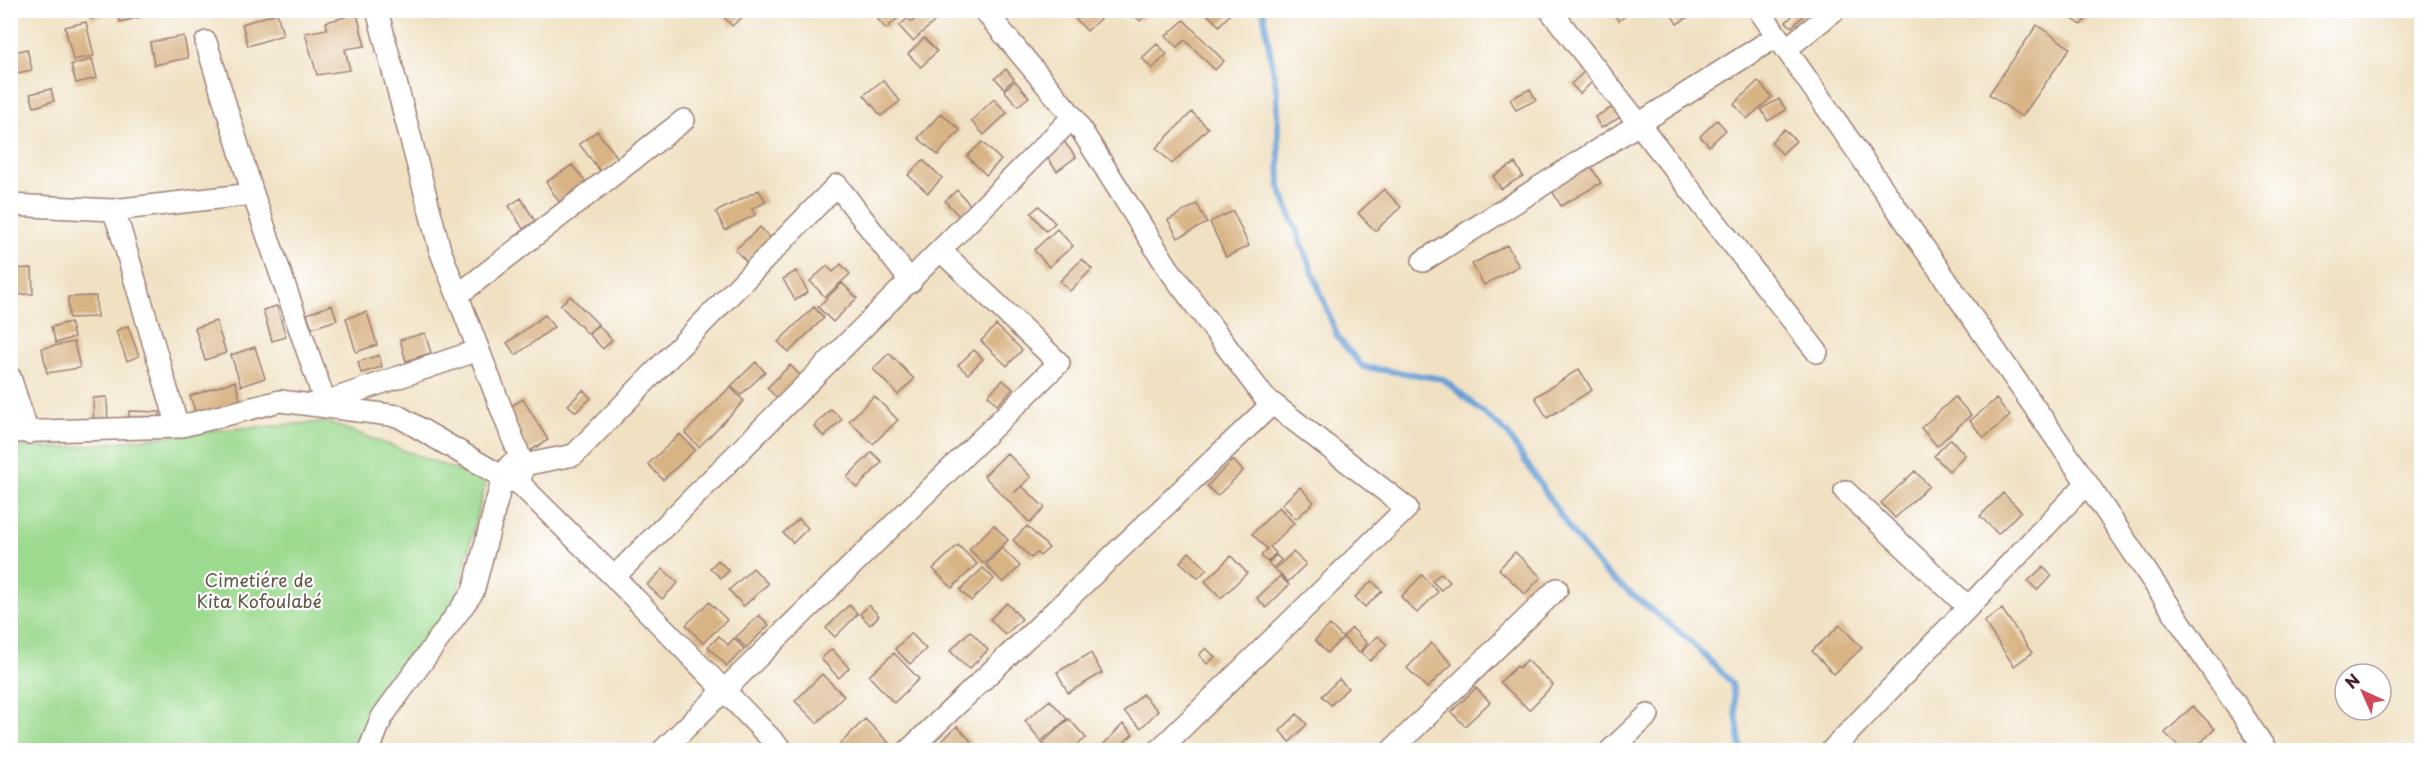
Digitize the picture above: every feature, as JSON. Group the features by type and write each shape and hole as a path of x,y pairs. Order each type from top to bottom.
{"street":[{"path":"369,750 382,717 473,592 516,470 479,350 440,249 377,10"},
{"path":"984,10 1072,117 1168,268 1264,398 1407,508 1159,750"},
{"path":"1550,10 1817,352"},
{"path":"1759,10 2087,483 2266,750"},
{"path":"1424,261 1639,124 1782,43 1835,10"},
{"path":"206,42 253,194 325,402"},
{"path":"614,577 911,282 1072,117"},
{"path":"458,295 684,120"},
{"path":"516,470 574,455 837,185 911,282"},
{"path":"10,205 112,210 253,194"},
{"path":"112,210 120,229 178,427"},
{"path":"663,750 1059,363 941,251"},
{"path":"10,377 19,432 178,427 280,401 325,402 479,350"},
{"path":"280,401 398,416 516,470 614,577 782,750"},
{"path":"909,750 1272,404"},
{"path":"1832,750 2087,483"},
{"path":"1845,491 1968,607"},
{"path":"1392,750 1557,589"},
{"path":"1611,750 1648,715"}],"green space":[{"name":"Cimetiére de Kita Kofoulabé","path":"327,422 486,481 456,598 367,721 356,750 11,750 11,446 65,448 217,430"}],"building":[{"path":"89,10 114,10 114,13 91,19"},
{"path":"117,10 155,10 156,13 120,22"},
{"path":"718,10 751,10 732,26"},
{"path":"870,10 906,10 886,29"},
{"path":"924,10 942,10 944,13 913,41 899,26 908,18 912,22"},
{"path":"1067,10 1094,10 1101,18 1087,31"},
{"path":"1129,10 1150,10 1140,21"},
{"path":"1203,10 1234,10 1219,26"},
{"path":"1610,10 1632,10 1619,21"},
{"path":"1669,10 1700,10 1677,24"},
{"path":"1786,10 1805,10 1807,12 1792,27 1786,22 1792,16"},
{"path":"2060,10 2092,10 2081,25"},
{"path":"277,13 283,35 248,46 242,24"},
{"path":"357,14 365,46 345,49 350,70 317,75 305,33 327,29 326,22"},
{"path":"1184,20 1224,61 1215,70 1185,40 1177,47 1166,36"},
{"path":"86,22 94,56 73,60 65,27"},
{"path":"2037,25 2070,48 2022,117 1989,94"},
{"path":"184,36 188,58 154,65 150,42"},
{"path":"924,38 937,51 921,67 908,54"},
{"path":"1157,44 1167,54 1152,69 1142,58"},
{"path":"27,49 32,70 13,74 10,53"},
{"path":"92,59 97,78 76,83 71,65"},
{"path":"1588,68 1597,77 1580,94 1571,84"},
{"path":"1006,69 1014,79 1004,88 995,78"},
{"path":"883,80 900,101 881,116 864,95"},
{"path":"1015,81 1029,97 1018,106 1004,90"},
{"path":"1758,81 1772,97 1747,119 1734,104"},
{"path":"51,89 54,101 34,107 30,94"},
{"path":"1530,89 1536,100 1516,110 1510,99"},
{"path":"994,99 1007,113 984,135 971,121"},
{"path":"1779,99 1786,110 1768,121 1761,109"},
{"path":"1615,106 1621,117 1601,128 1595,117"},
{"path":"1192,112 1208,128 1172,164 1156,148"},
{"path":"941,113 960,130 938,155 918,138"},
{"path":"1717,120 1726,130 1709,146 1700,136"},
{"path":"1784,129 1796,141 1782,154 1771,142"},
{"path":"597,131 618,158 601,172 579,144"},
{"path":"1063,140 1076,157 1057,171 1044,154"},
{"path":"982,142 1001,160 986,175 967,156"},
{"path":"923,160 942,178 928,193 908,175"},
{"path":"1588,161 1601,183 1561,206 1548,184"},
{"path":"1515,163 1523,176 1501,189 1493,176"},
{"path":"572,165 586,182 559,202 546,182"},
{"path":"1384,189 1401,207 1375,231 1358,213"},
{"path":"759,190 766,202 752,209 755,215 725,230 716,212"},
{"path":"957,190 971,206 959,216 945,201"},
{"path":"521,198 535,221 523,229 509,206"},
{"path":"1197,204 1207,223 1178,238 1168,220"},
{"path":"1039,206 1055,223 1046,231 1031,213"},
{"path":"1233,211 1249,246 1226,257 1210,222"},
{"path":"760,227 776,244 752,267 735,250"},
{"path":"1057,229 1073,246 1049,267 1034,250"},
{"path":"1507,245 1519,266 1484,285 1472,264"},
{"path":"1082,259 1092,269 1070,291 1060,281"},
{"path":"841,264 850,274 825,297 810,281 827,266 833,272"},
{"path":"32,268 33,294 10,295 10,269"},
{"path":"796,271 808,292 795,300 783,279"},
{"path":"842,283 857,298 833,322 818,307"},
{"path":"96,296 97,317 69,318 68,297"},
{"path":"570,296 598,324 588,334 560,305"},
{"path":"332,305 337,320 312,328 307,314"},
{"path":"277,306 286,337 272,341 263,310"},
{"path":"814,307 824,318 789,352 778,342"},
{"path":"367,312 377,345 356,352 346,318"},
{"path":"545,315 554,327 516,355 507,343"},
{"path":"216,321 226,353 205,360 195,328"},
{"path":"70,322 74,337 56,343 51,327"},
{"path":"598,325 612,340 603,349 589,334"},
{"path":"996,325 1022,350 1007,366 981,341"},
{"path":"128,326 139,356 127,361 116,331"},
{"path":"425,333 431,353 406,361 400,340"},
{"path":"74,342 80,368 47,373 42,348"},
{"path":"255,347 265,378 241,386 231,355"},
{"path":"974,350 983,359 968,374 958,365"},
{"path":"889,353 914,379 898,395 873,369"},
{"path":"379,355 382,367 361,373 358,362"},
{"path":"756,362 765,372 741,395 731,386"},
{"path":"790,365 805,380 782,403 767,388"},
{"path":"1579,369 1592,390 1547,418 1535,397"},
{"path":"1003,380 1013,389 997,405 988,395"},
{"path":"235,381 241,403 197,417 190,396"},
{"path":"730,387 744,401 699,447 685,433"},
{"path":"583,390 591,398 576,412 568,405"},
{"path":"874,396 898,420 873,444 849,421"},
{"path":"107,397 108,428 94,429 93,398"},
{"path":"1955,397 1971,415 1937,446 1921,428"},
{"path":"523,399 548,440 528,452 503,411"},
{"path":"1996,399 2010,416 1984,438 1970,421"},
{"path":"831,409 842,419 824,437 814,426"},
{"path":"129,411 160,412 160,425 129,424"},
{"path":"680,434 695,450 663,480 648,464"},
{"path":"1951,439 1965,455 1949,471 1934,456"},
{"path":"872,452 882,462 857,488 847,477"},
{"path":"1007,453 1031,477 1014,493 1022,486 1045,508 1030,523 984,476"},
{"path":"1233,460 1243,471 1217,496 1207,486"},
{"path":"1915,471 1929,486 1895,518 1881,503"},
{"path":"1300,487 1314,502 1296,519 1282,504"},
{"path":"2003,493 2021,511 1998,534 1980,516"},
{"path":"1279,507 1294,523 1270,547 1276,553 1267,562 1261,556 1267,549 1252,534"},
{"path":"799,519 808,528 793,543 783,533"},
{"path":"994,525 1008,540 984,564 969,549"},
{"path":"1027,526 1049,548 1040,556 1037,553 1031,558 1013,540"},
{"path":"958,545 977,564 952,588 933,569"},
{"path":"1002,548 1020,566 1003,583 986,565"},
{"path":"1189,552 1207,569 1198,578 1180,562"},
{"path":"1293,552 1306,564 1288,582 1275,569"},
{"path":"1515,552 1541,577 1525,594 1499,569"},
{"path":"1276,555 1281,560 1273,568 1268,563"},
{"path":"1231,556 1247,573 1221,598 1205,581"},
{"path":"718,560 729,571 721,578 710,568"},
{"path":"2043,567 2052,576 2037,590 2028,581"},
{"path":"753,568 768,584 744,606 729,590"},
{"path":"983,568 994,579 971,601 960,590"},
{"path":"663,569 678,583 662,599 647,585"},
{"path":"1441,573 1450,582 1441,590 1432,581"},
{"path":"1422,575 1438,592 1417,613 1401,597"},
{"path":"1280,576 1289,585 1266,608 1257,598"},
{"path":"1372,581 1382,591 1365,607 1355,597"},
{"path":"709,602 727,620 703,643 686,625"},
{"path":"1007,603 1022,619 1005,635 990,619"},
{"path":"849,605 858,614 835,637 826,628"},
{"path":"869,605 879,616 870,625 860,614"},
{"path":"2002,609 2032,653 2014,666 1984,622"},
{"path":"759,615 769,625 746,648 736,637"},
{"path":"1330,625 1343,638 1327,653 1315,640"},
{"path":"1840,625 1862,648 1834,674 1812,651"},
{"path":"1352,628 1367,643 1359,653 1343,637"},
{"path":"970,631 988,650 969,669 950,651"},
{"path":"911,633 926,649 910,664 895,649"},
{"path":"719,636 728,645 734,638 744,649 727,666 708,647"},
{"path":"1378,636 1387,645 1370,661 1361,652"},
{"path":"1431,643 1452,664 1427,688 1407,668"},
{"path":"1206,648 1215,657 1207,664 1199,655"},
{"path":"832,649 849,668 839,678 821,659"},
{"path":"894,653 919,679 894,703 869,676"},
{"path":"1091,653 1102,673 1068,693 1057,672"},
{"path":"1527,660 1553,685 1529,710 1500,682"},
{"path":"822,674 844,696 817,723 795,701"},
{"path":"1339,679 1348,688 1331,705 1322,696"},
{"path":"1476,688 1490,702 1465,726 1451,712"},
{"path":"1142,694 1158,711 1141,728 1124,712"},
{"path":"1050,700 1067,719 1041,741 1025,721"},
{"path":"2193,706 2215,729 2193,750 2182,750 2165,733"},
{"path":"1297,714 1307,724 1290,742 1280,731"},
{"path":"865,719 890,744 883,750 841,750 837,747"},
{"path":"1069,719 1086,738 1071,750 1049,750 1042,743"},
{"path":"1123,724 1133,734 1116,750 1100,748"},
{"path":"957,726 971,741 961,750 949,750 941,742"}],"waterway":[{"path":"1263,10 1277,93 1280,188 1338,338 1363,367 1443,379 1507,433 1572,533 1605,573 1687,638 1732,683 1741,750"}]}
